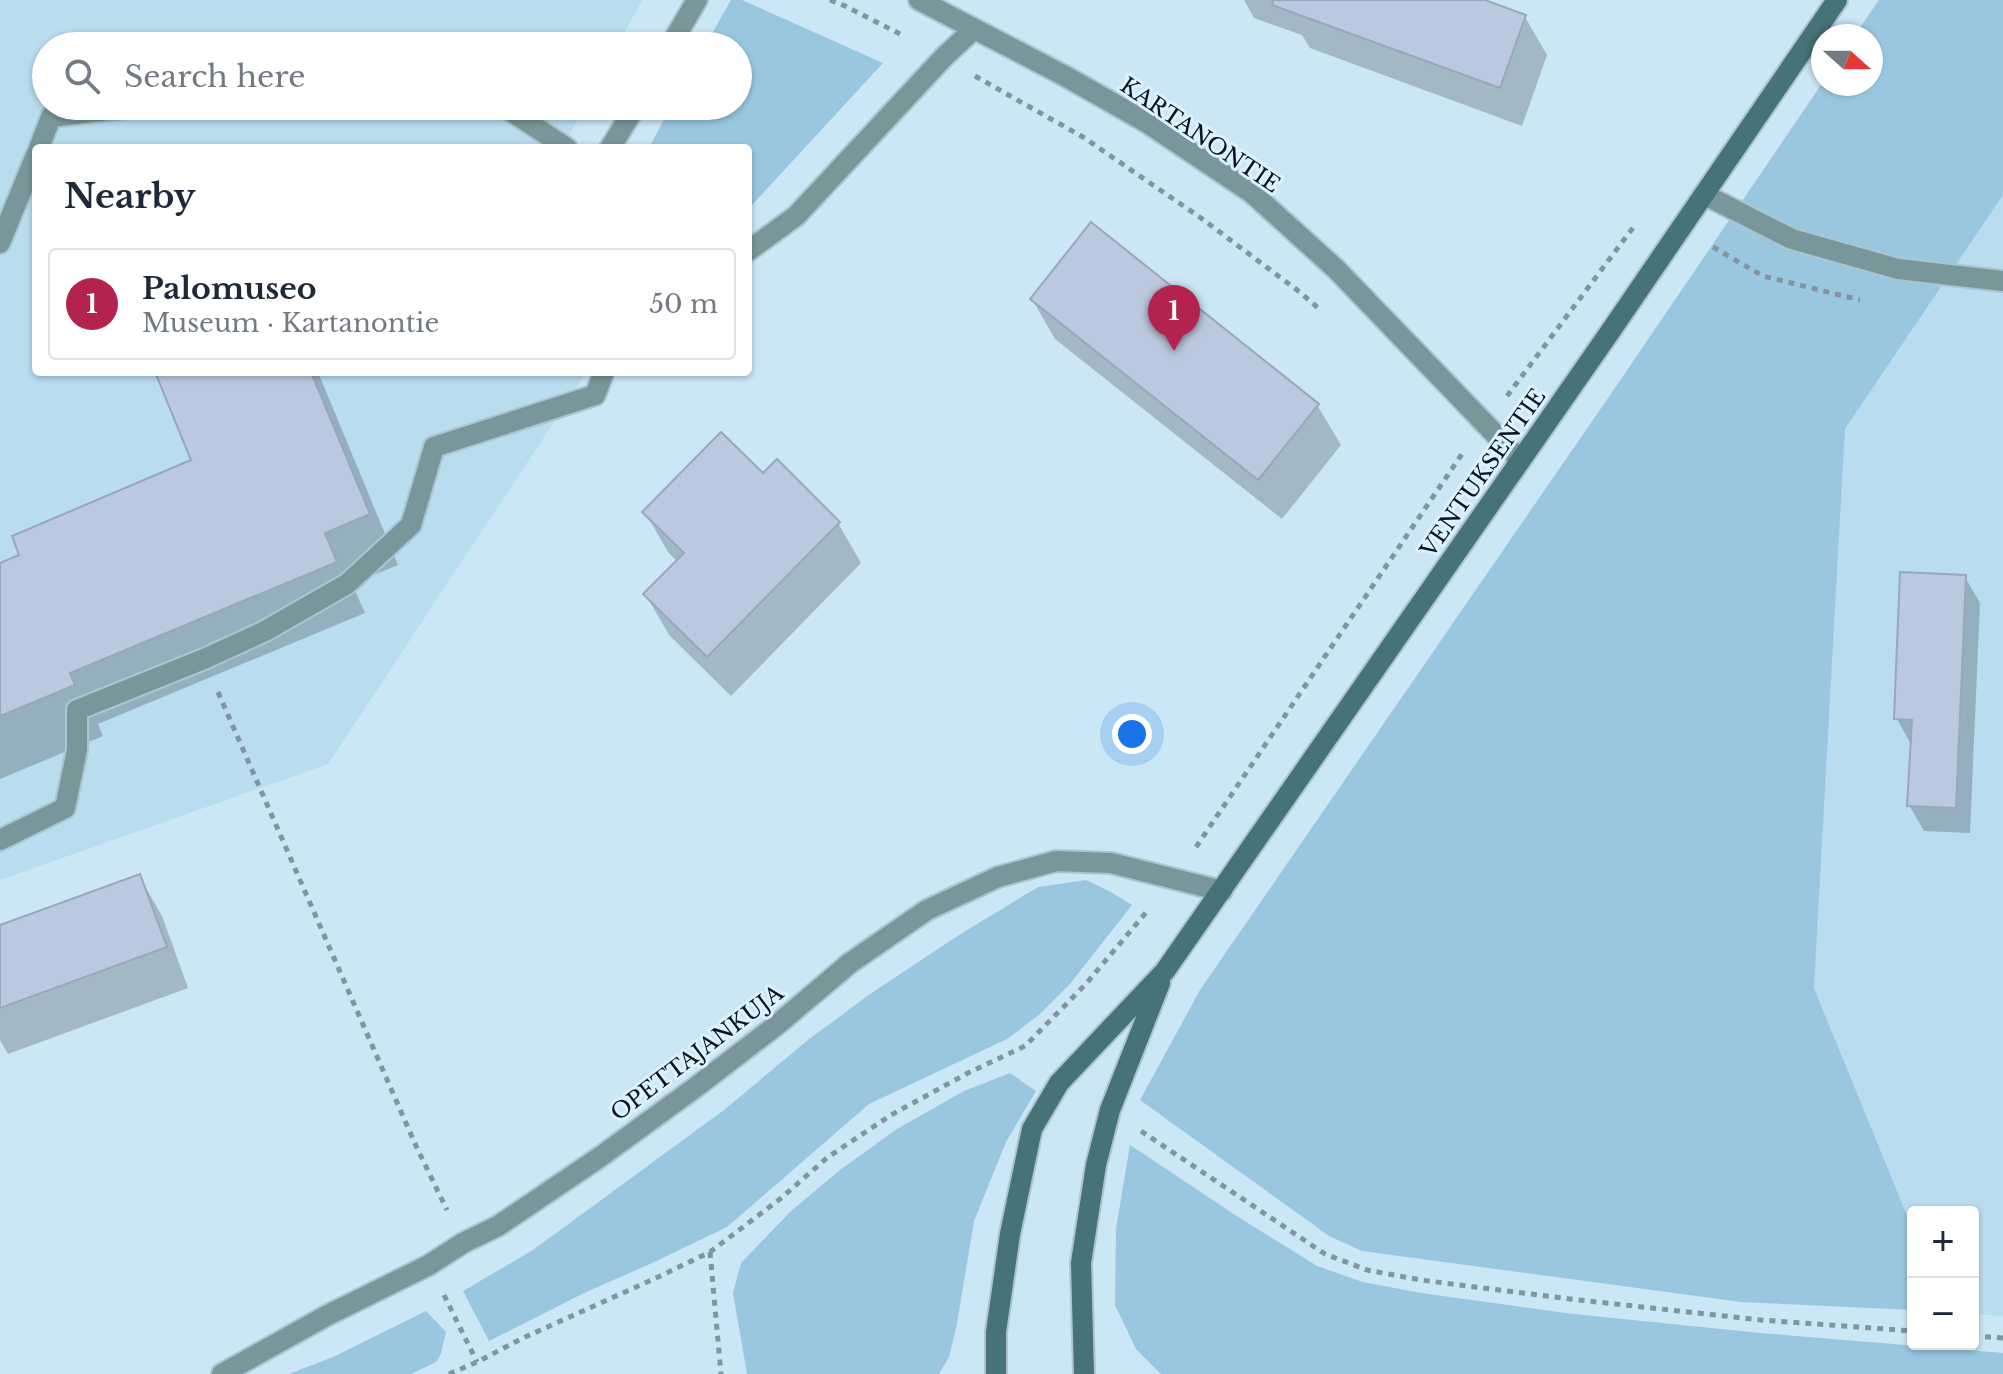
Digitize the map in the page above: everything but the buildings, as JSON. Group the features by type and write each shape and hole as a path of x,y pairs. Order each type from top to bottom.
{"main road":[{"name":"VENTUKSENTIE","path":"996,1374 996,1332 1010,1234 1032,1129 1059,1083 1165,971 1705,195 1837,0"},
{"name":"VENTUKSENTIE","path":"1084,1374 1081,1263 1096,1165 1110,1110 1165,971"}],"street":[{"path":"678,32 697,0"},
{"name":"KARTANONTIE","path":"919,0 1146,122 1252,193 1336,269 1520,460"},
{"path":"752,248 796,216 944,57 974,29"},
{"path":"41,144 50,120"},
{"path":"524,120 561,144"},
{"path":"612,144 627,120"},
{"path":"0,243 32,165"},
{"path":"1705,195 1792,239 1898,269 2003,281"},
{"path":"0,840 65,808 77,750 77,710 265,631 347,584 411,525 434,447 595,395 602,376"},
{"name":"OPETTAJANKUJA","path":"222,1374 498,1226 696,1087 850,963 927,910 998,877 1056,861 1111,863 1222,891"}],"path":[{"path":"830,0 944,57 1083,137 1201,218 1322,312"},
{"path":"449,1374 710,1252 780,1199 828,1157 891,1115 1025,1046 1085,985 1174,879 1463,452 1641,216"},
{"path":"1453,442 1463,452"},
{"path":"204,659 416,1146 463,1243"},
{"path":"1025,1046 1059,1083"},
{"path":"1110,1110 1325,1254 1367,1270 1570,1299 1761,1320 1907,1331"},
{"path":"710,1252 721,1374"},
{"path":"429,1265 477,1362"},
{"path":"1979,1336 2003,1338"}],"shaded area":[{"path":"0,0 642,0 625,32 32,32 32,120 577,120 565,144 32,144 32,376 583,378 328,764 0,880"},
{"path":"731,0 742,0 883,63 752,205 752,144 651,144 664,120 752,120 752,32 713,32"},
{"path":"1879,0 2003,0 2003,195 1845,429 1814,988 1907,1215 1907,1310 1741,1302 1362,1251 1329,1236 1140,1100 1200,990 1813,96 1883,96 1883,24 1862,24"},
{"path":"2003,195 2003,1316 1979,1314 1979,1206 1907,1206 1907,1215 1814,988 1845,429"},
{"path":"1086,880 1132,905 1070,984 1040,1014 1007,1039 869,1104 727,1227 489,1341 463,1291 533,1250 724,1110 808,1040 870,994 959,935 1038,887"},
{"path":"1010,1073 1036,1091 1006,1142 974,1221 957,1324 949,1357 939,1374 747,1374 733,1293 741,1263 790,1212 840,1170 897,1129 964,1091"},
{"path":"1130,1145 1317,1266 1363,1282 1573,1314 1907,1345 1907,1350 2003,1353 2003,1374 1161,1374 1136,1349 1115,1305 1116,1229"},
{"path":"426,1311 446,1332 441,1354 436,1362 411,1374 289,1374 333,1357"}],"place":[{"name":"Palomuseo","path":"1174,351"}]}
